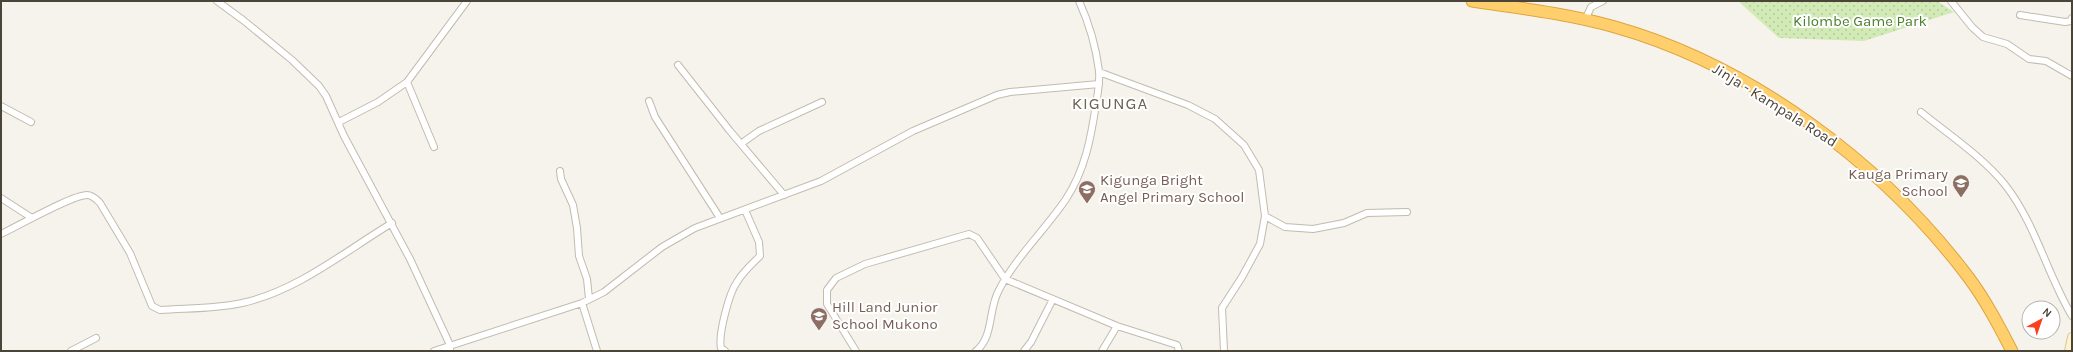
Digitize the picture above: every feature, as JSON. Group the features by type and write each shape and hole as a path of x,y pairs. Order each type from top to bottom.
{"highway":[{"name":"Jinja - Kampala Road","path":"1475,1 1585,20 1652,39 1695,56 1768,97 1838,142 1910,208 1944,246 1971,280 2012,351"}],"street":[{"path":"217,1 243,20 319,86 339,122 344,136 392,222 431,302 450,348"},
{"path":"339,122 378,102 407,82 467,1"},
{"path":"976,351 983,344 998,291 1005,279 1066,199 1077,179 1092,136 1099,84 1099,72 1092,37 1079,1"},
{"path":"1585,20 1591,7 1602,1"},
{"path":"1951,1 1972,27 1984,37 2007,44 2029,59 2046,61 2072,76"},
{"path":"2020,15 2065,22 2071,20 2072,18"},
{"path":"678,65 730,131 742,143 784,195"},
{"path":"1099,72 1188,105 1215,119 1244,145 1259,170 1265,216 1260,244 1242,277 1222,308 1224,351"},
{"path":"407,82 434,147"},
{"path":"434,351 450,348 582,303 604,292 668,243 695,228 821,181 913,130 997,95 1099,84"},
{"path":"649,102 655,117 720,218"},
{"path":"742,143 759,131 822,102"},
{"path":"1,106 31,122"},
{"path":"1921,112 1992,171 2005,185 2037,239 2072,316"},
{"path":"560,171 561,180 573,205 577,228 579,256 587,279 589,299"},
{"path":"1,234 70,200 87,195 94,197 100,203 130,253 152,306 160,310 226,306 270,296 292,286 392,222"},
{"path":"1,198 32,218"},
{"path":"725,351 720,348 719,341 721,327 736,283 760,256 759,242 745,210"},
{"path":"1265,216 1285,227 1313,229 1344,223 1367,212 1407,212"},
{"path":"856,351 827,304 827,290 836,278 865,264 969,234 977,238 1005,279 1116,326 1177,345 1179,351"},
{"path":"1024,351 1031,342 1053,300"},
{"path":"582,303 597,351"},
{"path":"1102,351 1116,326"},
{"path":"2069,351 2072,337"},
{"path":"70,351 96,338"}],"green space":[{"name":"Kilombe Game Park","path":"1738,1 1937,1 1954,12 1864,41 1779,38"}],"place":[{"name":"Kauga Primary School","path":"1961,198"},
{"name":"Kigunga Bright Angel Primary School","path":"1087,204"},
{"name":"Hill Land Junior School Mukono","path":"819,331"}],"district":[{"name":"KIGUNGA","path":"1110,103"}]}
